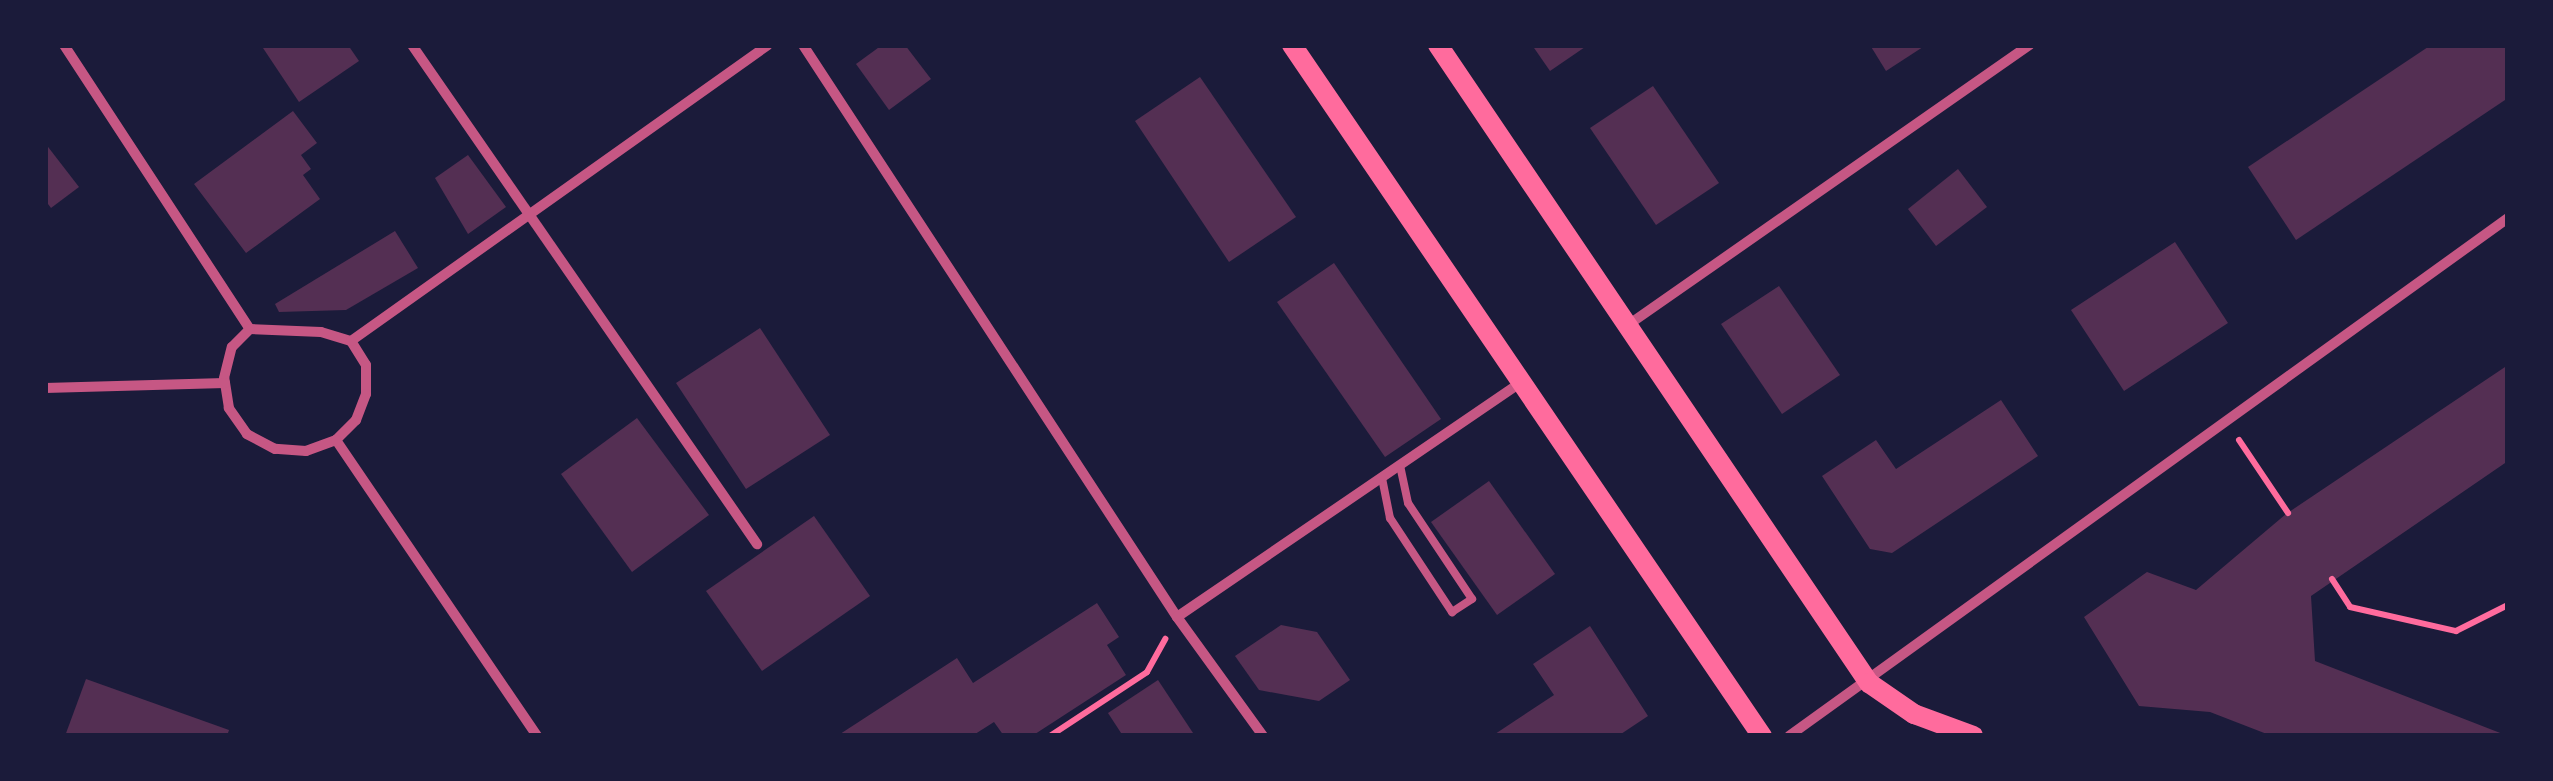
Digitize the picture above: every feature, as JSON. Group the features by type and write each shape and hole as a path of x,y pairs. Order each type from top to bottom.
{"main road":[{"path":"1292,45 1762,736"},
{"path":"1438,45 1869,683 1914,714 1973,736"}],"street":[{"path":"64,45 250,329"},
{"path":"412,45 756,544"},
{"path":"351,341 768,45"},
{"path":"803,45 1176,617 1263,736"},
{"path":"1628,325 2030,45"},
{"path":"1790,736 1869,683 2508,218"},
{"path":"250,329 321,332 351,341 366,365 366,394 356,420 336,440 306,451 275,449 248,434 229,408 225,382 232,347 250,329"},
{"path":"45,388 225,382"},
{"path":"1176,617 1520,383"},
{"path":"336,440 538,736"}],"lane":[{"path":"1382,478 1390,518 1452,612 1472,599 1408,503 1400,465"}],"path":[{"path":"2228,422 2288,513"},
{"path":"2332,579 2350,607 2456,631 2508,605"},
{"path":"1050,736 1147,672 1176,617"}],"building":[{"path":"261,45 348,45 359,61 299,102"},
{"path":"882,45 905,45 931,79 889,110 856,64"},
{"path":"1532,45 1588,45 1550,71"},
{"path":"1870,45 1926,45 1886,71"},
{"path":"2431,45 2508,45 2508,98 2296,240 2248,167"},
{"path":"1200,77 1296,217 1229,262 1135,121"},
{"path":"1653,86 1719,183 1656,225 1590,128"},
{"path":"293,111 317,143 301,155 311,169 303,175 320,199 246,253 194,184"},
{"path":"45,143 79,187 51,208 45,200"},
{"path":"468,155 506,207 468,234 435,178"},
{"path":"1958,169 1987,207 1936,246 1908,209"},
{"path":"395,231 418,268 346,310 279,312 275,304"},
{"path":"2175,242 2228,323 2124,391 2071,310"},
{"path":"1334,263 1441,419 1385,457 1277,302"},
{"path":"1779,286 1840,375 1782,414 1721,324"},
{"path":"760,328 830,435 746,489 676,383"},
{"path":"2508,365 2508,461 2311,596 2315,661 2508,736 2272,736 2210,712 2139,706 2084,617 2147,572 2196,590 2286,514"},
{"path":"2001,400 2038,456 1892,553 1870,549 1822,476 1876,440 1896,469"},
{"path":"637,418 709,515 632,572 561,474"},
{"path":"1489,481 1555,574 1497,615 1431,522"},
{"path":"814,516 870,596 762,671 706,591"},
{"path":"1097,603 1119,637 1107,645 1126,675 1032,736 1004,736 994,722 972,736 837,736 957,658 973,683"},
{"path":"1281,625 1317,632 1350,680 1319,701 1259,690 1235,656"},
{"path":"1590,626 1648,716 1618,736 1492,736 1554,695 1533,664"},
{"path":"86,679 229,730 227,736 65,736"},
{"path":"1158,680 1195,736 1123,736 1108,713"}]}
